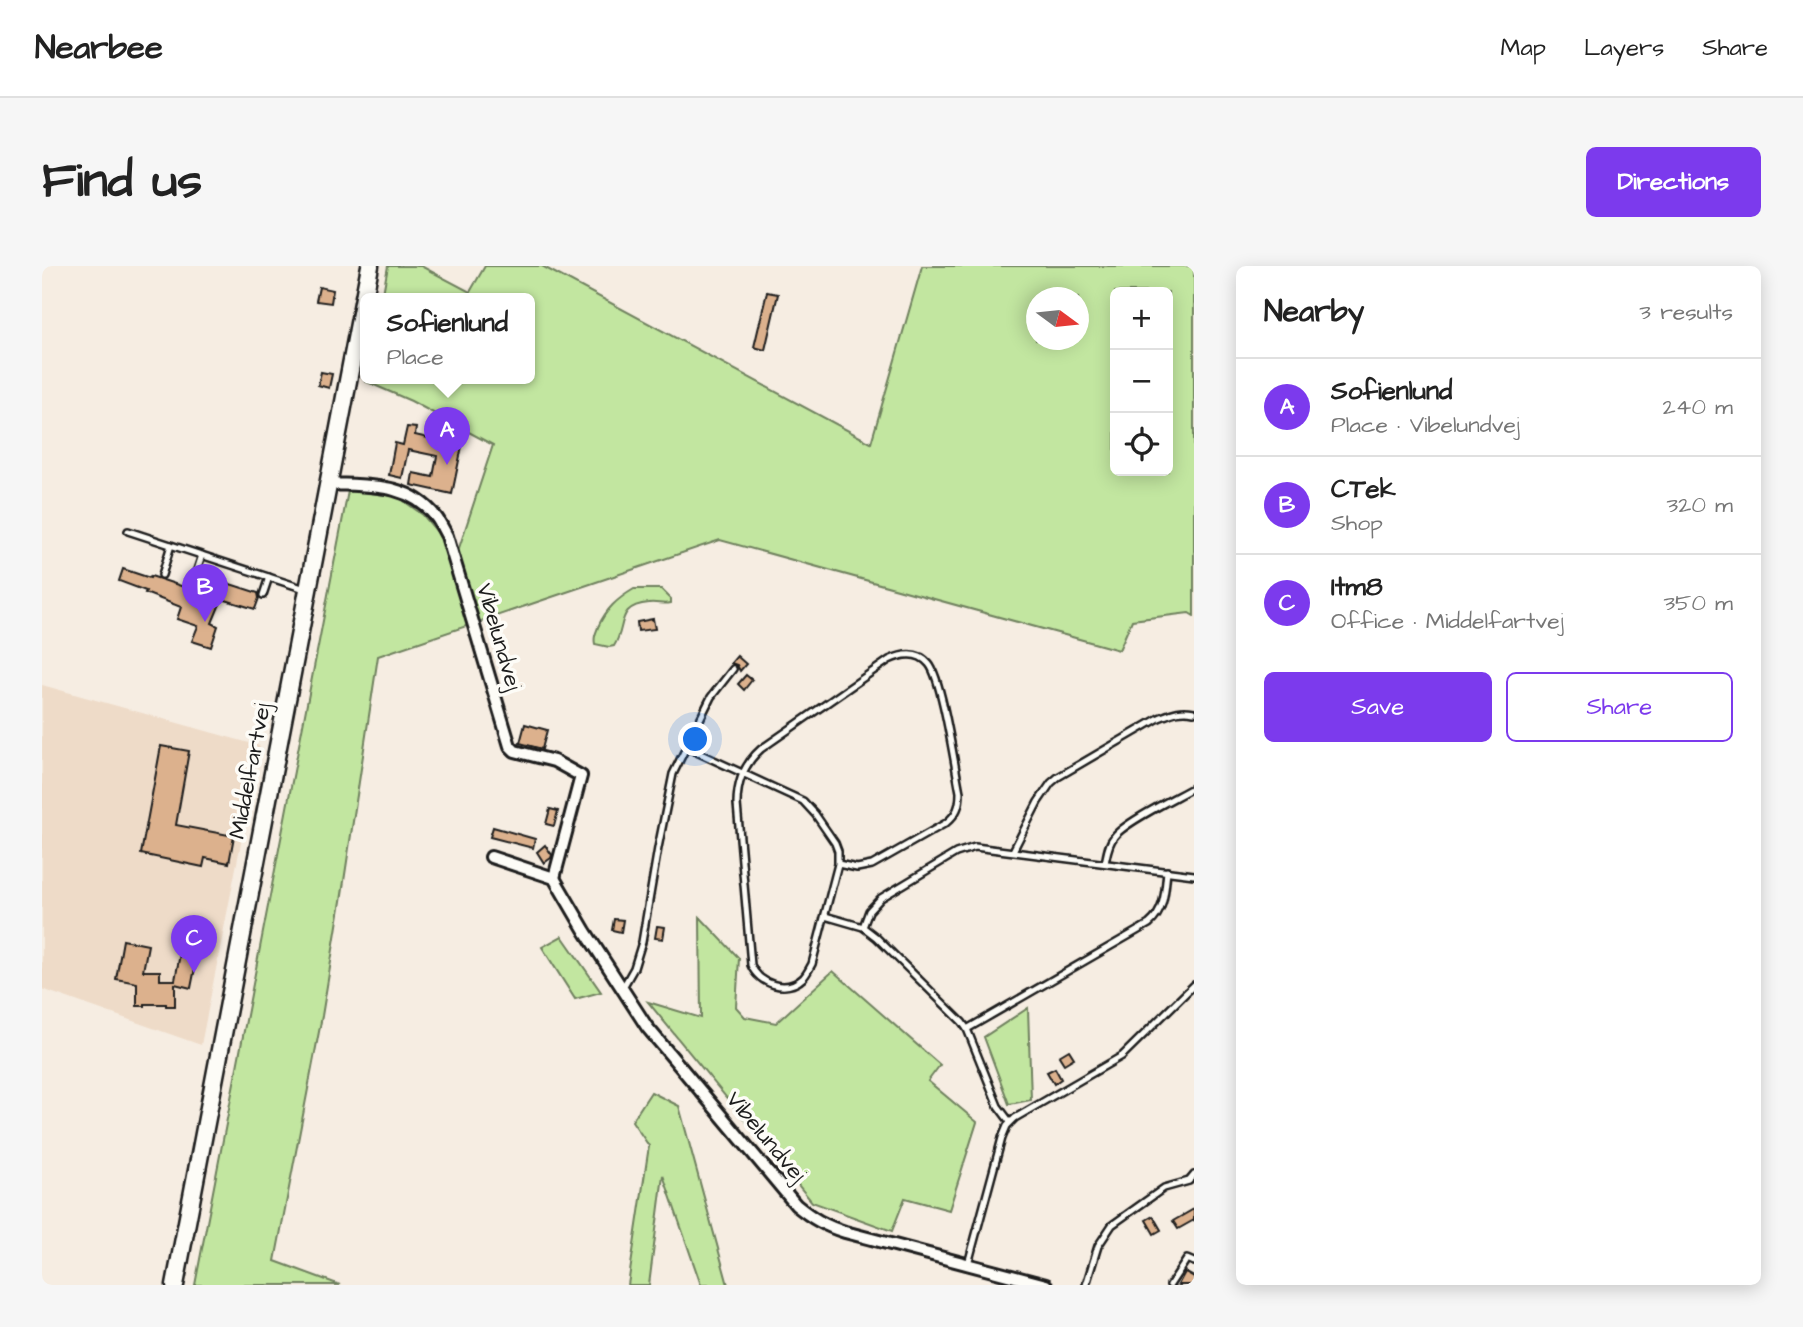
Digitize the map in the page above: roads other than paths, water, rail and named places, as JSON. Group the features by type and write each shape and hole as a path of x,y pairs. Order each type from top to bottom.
{"main road":[{"name":"Middelfartvej","path":"365,293 370,266"},
{"name":"Middelfartvej","path":"175,1285 360,318"}],"street":[{"name":"Vibelundvej","path":"328,484 393,488 424,505 436,517 447,536 510,746 515,751 554,761 581,776 554,878 647,1027 796,1205 827,1227 1046,1285"},
{"path":"491,857 554,878"}],"lane":[{"path":"128,531 308,590"},
{"path":"162,575 171,545"},
{"path":"194,579 202,555"},
{"path":"263,595 269,577"},
{"path":"686,747 743,773 803,801 835,843 838,864 812,964 802,980 795,984 771,984 758,976 751,965 737,804 737,790 743,773 751,758 761,749 888,660 908,654 923,659 933,670 939,688 960,792 958,811 946,823 872,865 857,868 838,864"},
{"path":"622,989 634,968 642,943 670,783 711,697 733,669"},
{"path":"1013,851 1044,792 1058,777 1159,718 1176,711 1194,712"},
{"path":"1105,863 1111,839 1121,829 1194,787"},
{"path":"863,927 870,911 881,898 956,853 975,847 1194,875"},
{"path":"967,1029 1155,919 1162,906 1167,871"},
{"path":"825,916 863,927 876,937 967,1029 998,1106 1010,1122"},
{"path":"968,1264 1002,1138 1010,1122 1122,1056 1194,985"},
{"path":"1086,1285 1098,1246 1112,1225 1164,1188 1189,1181 1194,1175"},
{"path":"1170,1285 1186,1259 1194,1262"}],"place":[{"name":"Sofienlund","path":"447,465"},
{"name":"CTek","path":"205,622"},
{"name":"Itm8","path":"194,973"}]}
